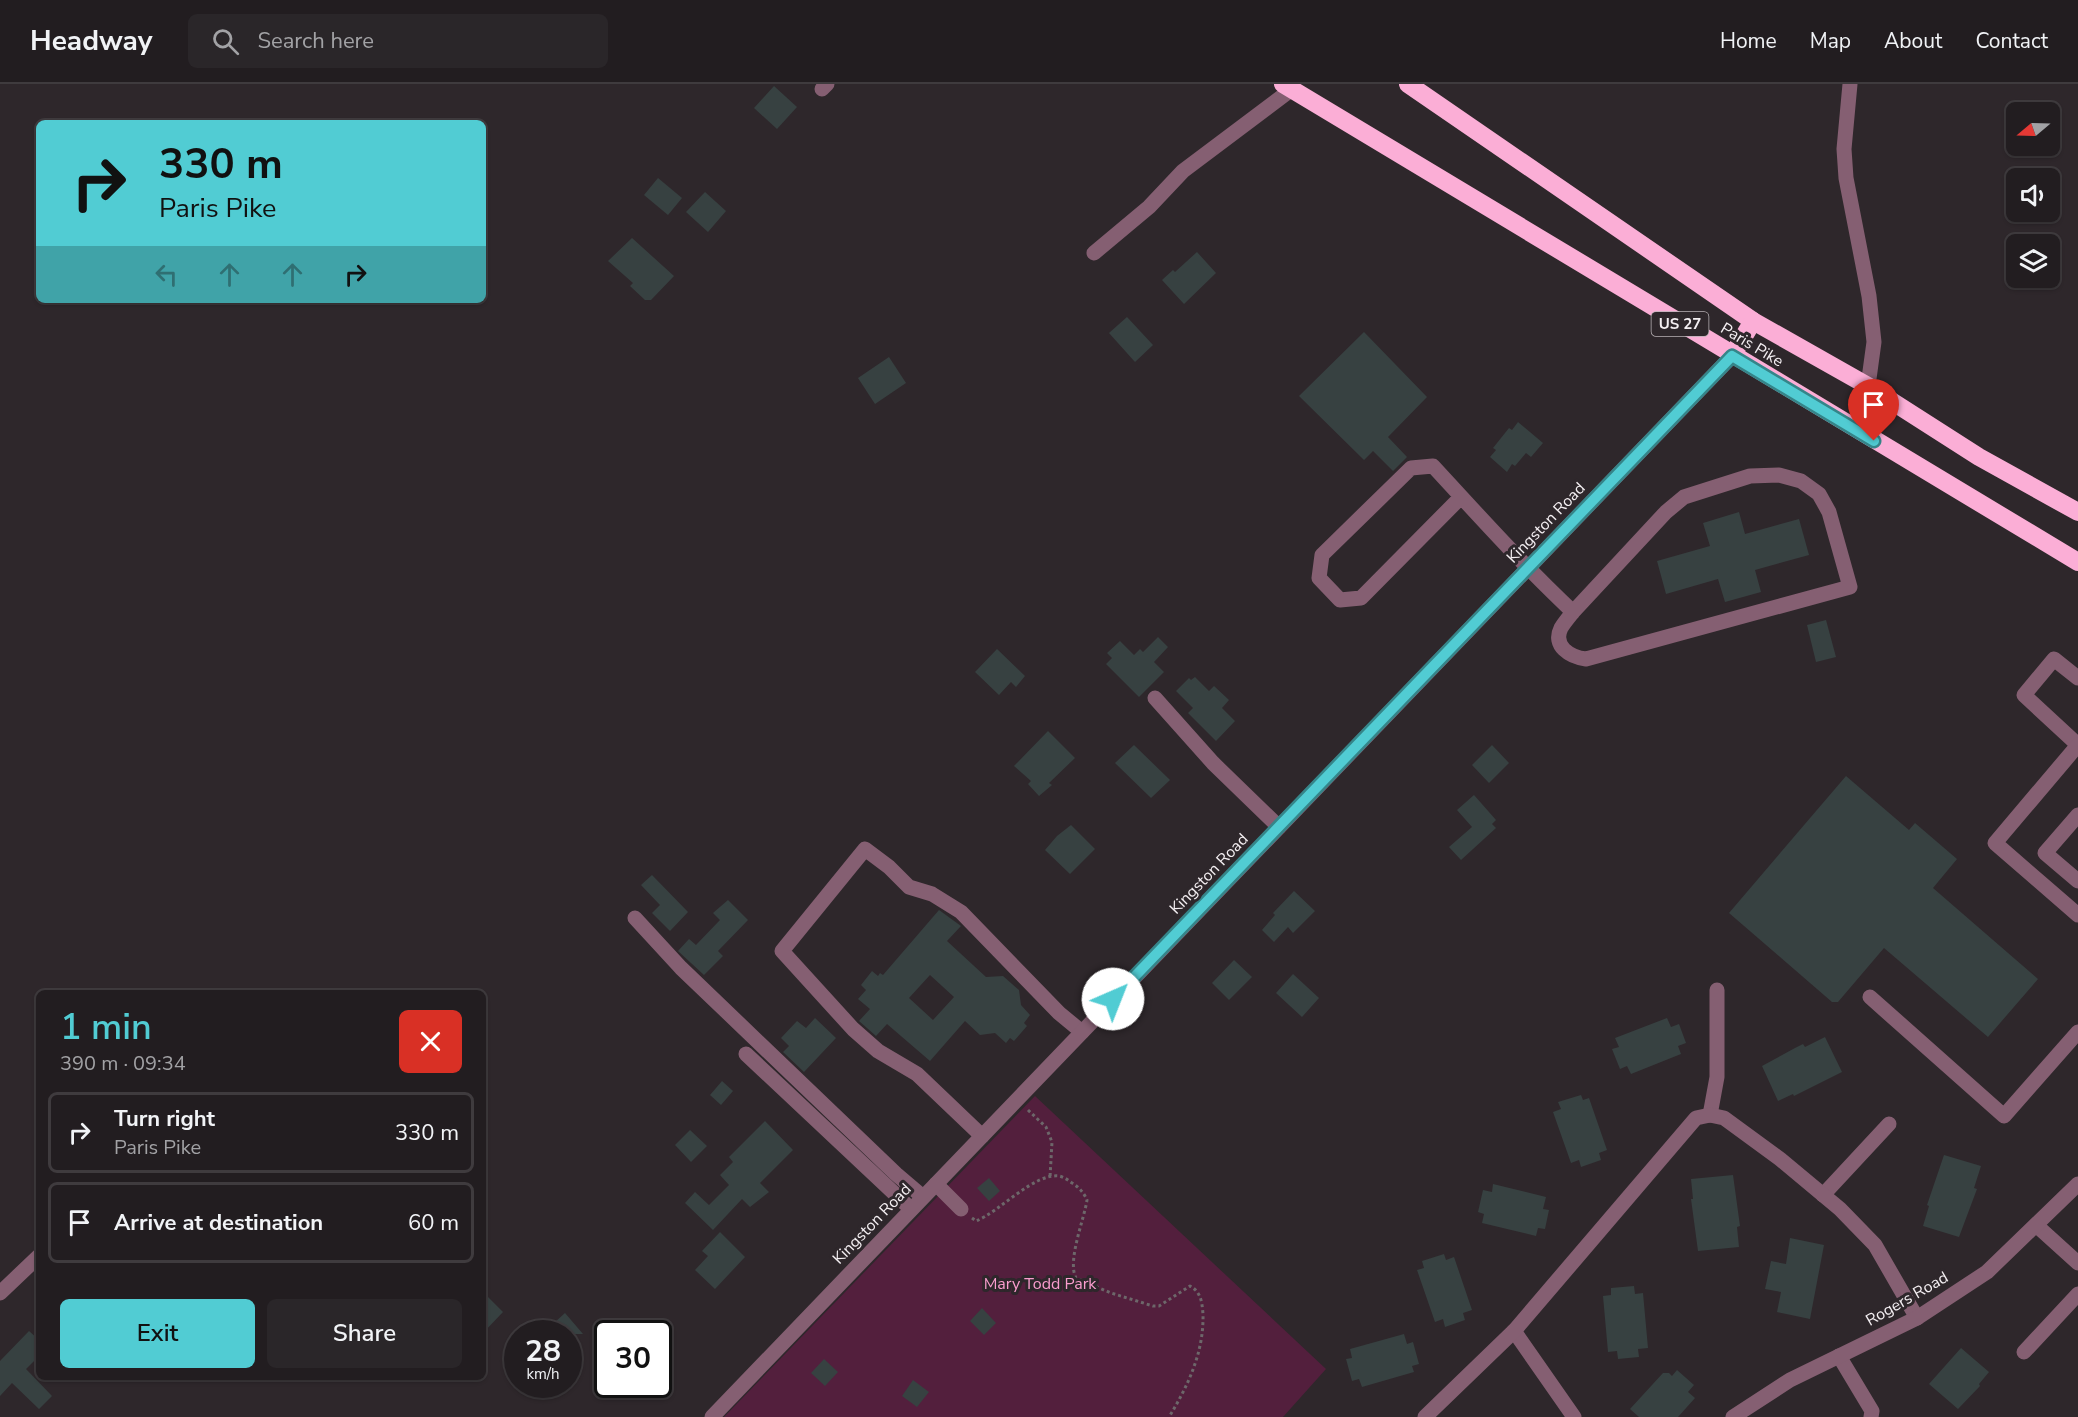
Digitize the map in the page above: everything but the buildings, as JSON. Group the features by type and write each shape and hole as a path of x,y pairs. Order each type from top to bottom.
{"highway":[{"name":"Paris Pike","path":"1408,84 1753,321 1868,386 1979,457 2078,512"},
{"name":"Paris Pike","path":"1288,87 2078,562"},
{"path":"1732,356 1753,321"}],"street":[{"path":"1850,84 1844,149 1848,189 1869,296 1874,342 1868,386"},
{"path":"1094,253 1149,207 1183,171 1288,87"},
{"name":"Kingston Road","path":"712,1417 1732,356"},
{"path":"1461,497 1361,598 1340,600 1319,578 1322,555 1411,468 1433,466 1527,569 1573,612"},
{"path":"1750,476 1779,476 1801,481 1819,494 1829,512 1850,587 1586,659 1574,658 1563,650 1558,639 1561,628 1573,612 1666,512 1684,497 1750,476"},
{"path":"2078,678 2054,659 2024,695 2078,745 1995,843 2078,915"},
{"path":"1155,698 1213,763 1279,827"},
{"path":"2078,815 2045,853 2078,881"},
{"path":"982,1136 917,1074 878,1051 853,1029 782,951 865,849 889,867 909,887 932,894 961,912 1059,1013 1082,1032"},
{"path":"635,918 681,969 923,1197"},
{"path":"1710,1115 1717,1077 1717,990"},
{"path":"1870,997 2004,1116 2078,1032"},
{"path":"746,1054 911,1209"},
{"path":"1425,1417 1514,1331 1696,1118 1710,1115 1724,1118 1780,1159 1840,1209 1875,1245 1917,1318"},
{"path":"1823,1195 1888,1124"},
{"path":"936,1184 962,1209"},
{"name":"Rogers Road","path":"1733,1417 1790,1380 1917,1318 1987,1272 2078,1184"},
{"path":"2036,1225 2078,1263"},
{"path":"0,1293 36,1259"},
{"path":"2024,1352 2078,1294"},
{"path":"1514,1331 1574,1417"},
{"path":"1839,1356 1872,1411 1871,1417"}],"path":[{"path":"1025,1108 1046,1127 1052,1142 1050,1177"},
{"path":"962,1209 976,1221 986,1217 998,1206 1030,1186 1050,1177 1063,1177 1076,1185 1087,1200 1074,1255 1076,1278 1100,1289 1153,1306 1159,1306 1190,1286 1196,1290 1202,1301 1203,1323 1199,1352 1180,1399 1169,1417"}],"green space":[{"name":"Mary Todd Park","path":"1035,1096 1326,1369 1283,1417 724,1417"}],"route":[{"path":"1113,999 1732,356 1874,441"}]}
